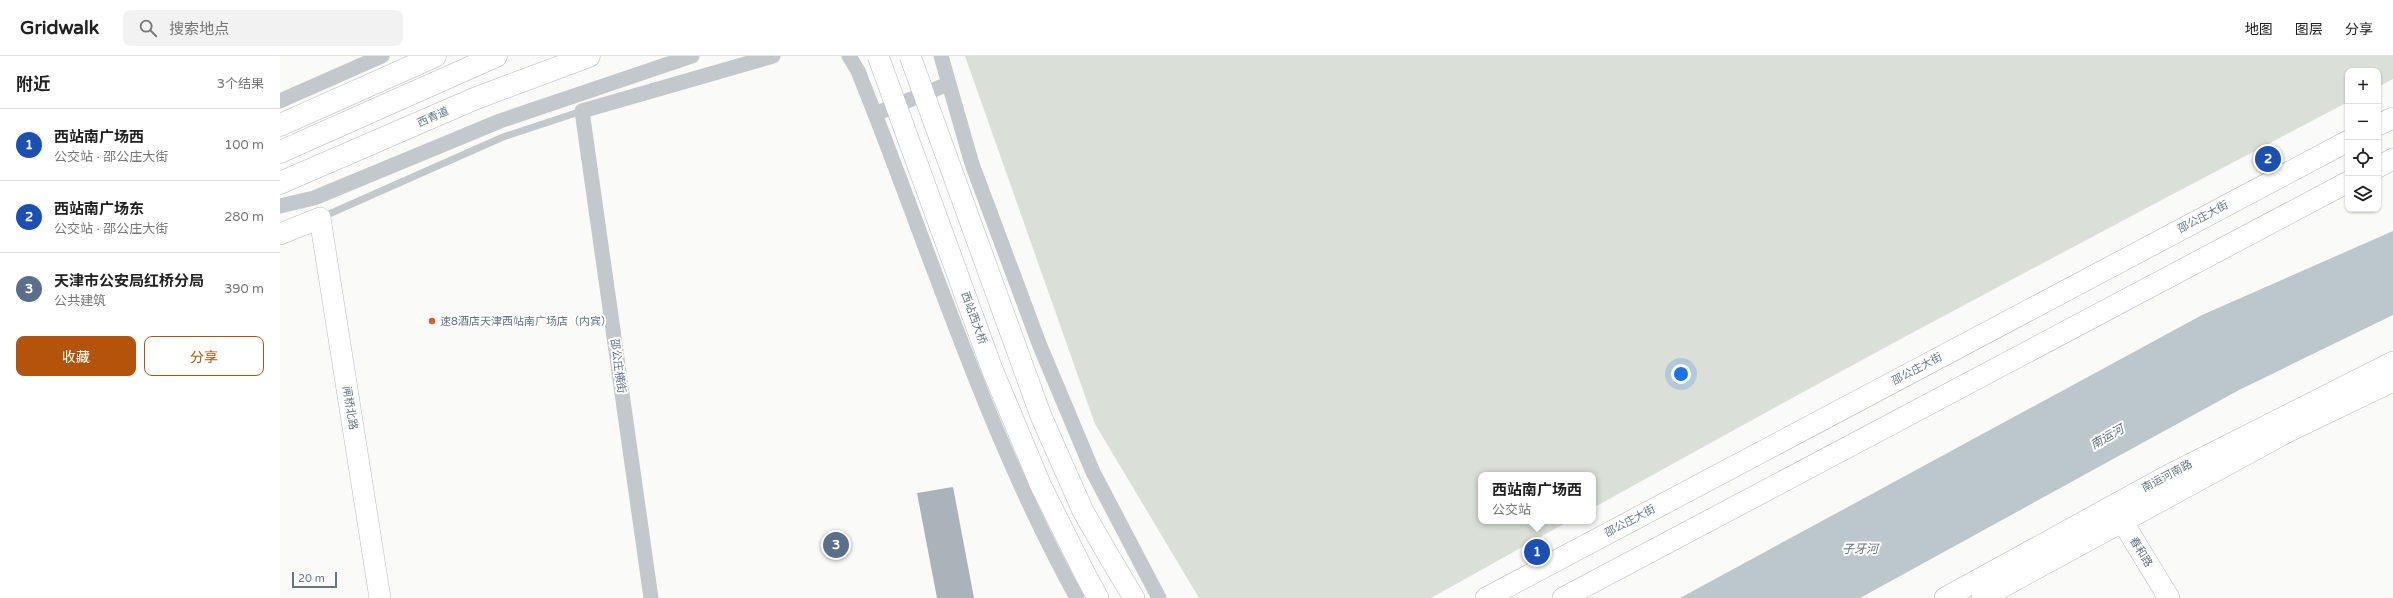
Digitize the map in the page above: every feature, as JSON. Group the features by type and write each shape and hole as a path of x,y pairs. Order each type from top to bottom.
{"highway":[{"path":"280,125 435,56"},
{"path":"280,152 496,56"},
{"name":"西青道","path":"280,183 474,99 589,56"}],"street":[{"path":"280,101 382,56"},
{"path":"280,206 314,198 500,121 585,90 692,56"},
{"path":"582,111 773,56"},
{"path":"849,56 858,71 1021,491 1077,598"},
{"name":"西站西大桥","path":"878,56 992,369 1041,486 1098,598"},
{"path":"910,56 1042,416 1083,511 1134,598"},
{"path":"941,56 975,172 1040,346 1073,428 1093,472 1158,598"},
{"path":"875,114 948,84"},
{"name":"邵公庄横街","path":"582,111 651,598"},
{"path":"2381,124 2393,118"},
{"name":"邵公庄大街","path":"1486,598 2345,143"},
{"path":"2381,165 2393,159"},
{"path":"1563,598 2345,184"},
{"path":"280,234 320,218"},
{"name":"闸桥北路","path":"320,218 380,598"},
{"name":"南运河南路","path":"1982,598 2118,513 2282,416 2393,362"},
{"name":"南运河南路","path":"1945,598 2393,381"},
{"name":"春和路","path":"2118,513 2169,598"}],"lane":[{"path":"320,218 503,137 582,111"}],"shaded area":[{"path":"965,56 2393,56 2393,79 2381,85 2381,68 2345,68 2345,104 1875,353 1596,506 1596,472 1478,472 1478,524 1564,524 1431,598 1199,598 1095,424"}],"water":[{"name":"子牙河","path":"2393,231 2393,315 2239,390 1860,598 1680,598 2202,315"}],"building":[{"path":"953,487 974,598 937,598 917,493"}],"place":[{"name":"西站南广场东","path":"2268,159"},
{"name":"速8酒店天津西站南广场店（内宾）","path":"432,321"},
{"name":"天津市公安局红桥分局","path":"836,545"},
{"name":"西站南广场西","path":"1537,552"}],"water label":[{"name":"南运河","path":"2107,437"}]}
